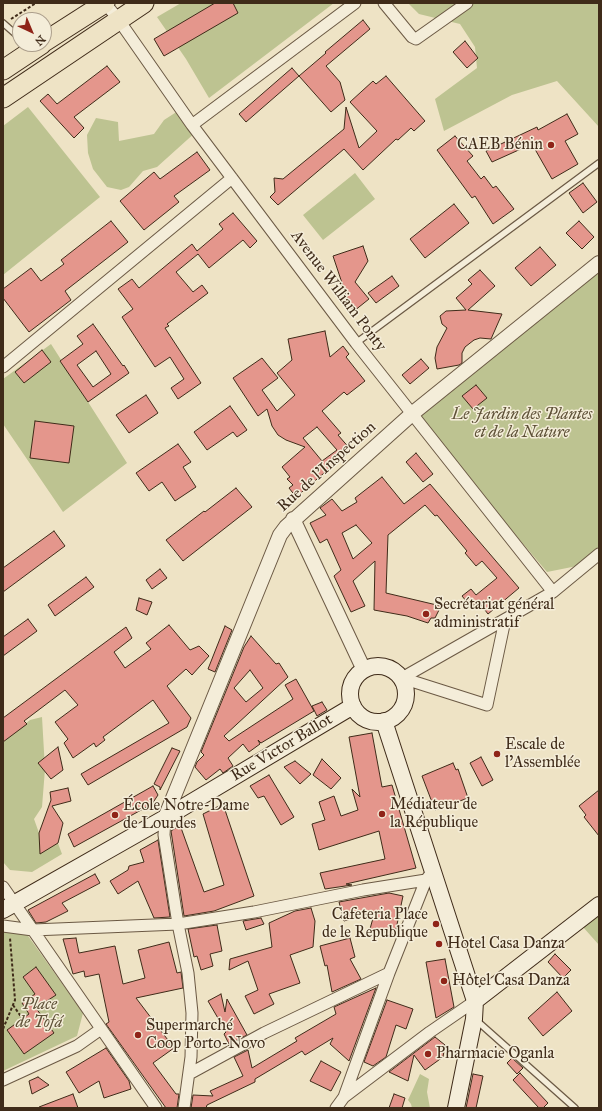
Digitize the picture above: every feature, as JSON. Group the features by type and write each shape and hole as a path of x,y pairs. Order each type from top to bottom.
{"highway":[{"path":"52,33 105,3"},
{"path":"3,98 118,19 144,3"},
{"path":"3,70 24,52"}],"main road":[{"path":"373,666 387,667 395,671 402,678 406,691 404,704 396,715 384,721 375,721 358,713 353,706 351,694 352,686 358,675 364,670 373,666"},
{"name":"Rue Victor Ballot","path":"9,907 165,818 353,706"},
{"path":"384,721 430,876 475,1001 474,1019 456,1108"},
{"path":"475,1001 599,905"}],"street":[{"name":"Avenue William Ponty","path":"105,3 118,19 192,125 356,343 553,592"},
{"path":"192,125 355,3"},
{"path":"384,3 412,37 416,39 466,3"},
{"path":"3,367 232,178"},
{"name":"Rue de l'Inspection","path":"165,818 280,535 293,519 413,414 599,263"},
{"path":"293,519 364,670"},
{"path":"402,678 553,592 599,554"},
{"path":"402,678 487,705 505,620"},
{"path":"165,818 164,834 178,924 188,973 192,1013 189,1074 184,1108"},
{"path":"6,926 33,930 178,924 254,912 430,876"},
{"path":"336,1108 344,1097 388,973 430,876"},
{"path":"3,887 9,907 33,930 156,1108"},
{"path":"189,1074 271,1030 388,973"},
{"path":"344,1097 430,1032 475,1001"},
{"path":"3,1080 77,1046 101,1029"}],"lane":[{"path":"3,24 12,30"},
{"path":"356,343 599,163"},
{"path":"474,1019 575,1108"}],"path":[{"path":"3,24 36,3"},
{"path":"3,1028 15,1000 6,926"},
{"path":"13,1005 22,1018"}],"green space":[{"path":"181,3 334,3 209,98 186,59 157,17"},
{"path":"408,3 599,3 599,127 557,81 512,95 444,131 435,99 477,68 475,47 460,24 419,14"},
{"path":"28,107 100,197 3,275 3,126"},
{"path":"178,111 197,131 157,167 143,171 129,187 121,190 107,187 93,169 88,153 87,135 96,118 118,122 119,141 154,134 164,120"},
{"path":"355,173 375,199 323,240 303,215"},
{"name":"Le Jardin des Plantes et de la Nature","path":"599,264 599,554 587,564 547,572 413,414"},
{"path":"51,344 127,463 63,512 3,424 3,379"},
{"path":"42,717 45,769 42,807 34,819 43,844 56,838 62,854 32,872 10,870 3,862 3,742 30,720"},
{"path":"599,915 599,945 583,927"},
{"name":"Place de Tofá","path":"3,930 26,933 83,1013 77,1036 3,1071"},
{"path":"420,1074 429,1079 427,1092 430,1108 412,1108 408,1100"}],"building":[{"path":"215,3 233,3 238,13 164,56 154,39"},
{"path":"363,20 370,29 326,66 340,82 345,100 331,112 299,76"},
{"path":"465,41 478,58 467,68 453,52"},
{"path":"107,66 120,82 74,117 84,128 74,138 40,101 48,94 57,104"},
{"path":"292,68 299,76 246,122 239,114"},
{"path":"386,76 425,121 414,131 411,128 398,140 396,139 363,170 344,149 278,205 270,197 275,192 274,178 283,179 344,129 346,107 359,148 377,131 350,102 373,81 376,84"},
{"path":"567,114 578,134 565,141 578,164 552,179 532,144 492,162 486,151 537,127 538,130"},
{"path":"455,136 473,156 467,161 481,179 484,176 493,188 496,186 514,209 493,224 475,196 472,198 437,150"},
{"path":"197,152 210,170 174,196 179,202 144,230 120,201 154,172 160,179"},
{"path":"583,183 597,202 583,213 569,193"},
{"path":"454,204 469,223 425,258 410,239"},
{"path":"233,213 257,241 250,248 243,240 209,268 198,254 176,272 193,292 202,285 208,293 167,324 169,326 165,328 201,383 178,399 171,388 184,379 170,357 155,367 122,317 133,309 118,289 132,279 139,288 192,244 197,251 223,229 219,224"},
{"path":"111,221 128,242 65,291 71,300 29,332 3,298 3,289 31,268 41,281 64,264 61,260"},
{"path":"579,221 594,237 582,249 566,233"},
{"path":"363,246 368,261 355,282 369,299 354,311 345,299 347,298 333,256"},
{"path":"540,247 556,265 531,286 515,268"},
{"path":"480,270 495,286 468,310 502,314 491,339 480,338 474,340 465,347 462,353 462,363 459,365 437,369 435,358 437,347 447,328 442,324 440,316 446,311 466,310 456,298 472,284 468,280"},
{"path":"392,276 399,286 376,303 368,293"},
{"path":"93,324 129,373 88,402 60,361 83,344 77,336","holes":["96,351 111,374 93,387 77,365"]},
{"path":"325,331 330,357 343,346 349,354 346,357 365,381 347,395 344,392 322,411 341,433 338,435 351,450 296,497 289,488 293,485 287,479 290,477 282,467 305,447 286,440 278,435 272,426 267,409 258,416 233,378 262,358 278,378 262,390 277,411 295,395 277,373 292,360 288,339","holes":["317,427 337,450 322,461 303,438"]},
{"path":"42,350 51,362 24,383 15,372"},
{"path":"421,359 429,368 410,384 402,375"},
{"path":"476,385 487,398 473,409 462,396"},
{"path":"146,395 158,413 129,433 116,415"},
{"path":"230,406 247,430 237,437 233,432 207,450 194,432"},
{"path":"35,421 74,426 69,463 30,458"},
{"path":"178,444 191,462 183,467 196,487 175,501 162,482 149,491 136,473"},
{"path":"416,453 433,474 423,482 406,462"},
{"path":"382,477 404,504 430,484 519,588 488,614 478,601 471,607 462,596 471,589 476,595 497,578 482,561 476,566 465,553 467,551 437,515 435,516 425,505 388,535 386,593 441,606 435,618 431,618 428,623 407,616 374,610 375,561 353,581 365,606 351,612 334,576 341,570 327,539 320,543 310,523 326,515 320,508 332,499 342,511 357,502 355,498","holes":["356,525 372,543 353,559 342,533"]},
{"path":"236,488 252,507 183,561 166,540"},
{"path":"54,531 65,546 3,592 3,568"},
{"path":"160,569 167,578 152,589 146,580"},
{"path":"86,577 94,587 55,616 48,605"},
{"path":"139,598 152,602 147,615 136,610"},
{"path":"28,619 37,631 3,656 3,637"},
{"path":"169,625 190,650 199,646 209,656 192,675 186,669 167,686 191,718 187,727 88,785 81,774 169,723 153,700 103,737 105,740 96,747 94,743 73,758 64,743 68,739 55,722 78,705 65,690 24,721 27,724 3,742 3,718 126,627 132,638 114,652 125,668 151,649 146,643"},
{"path":"225,626 232,630 215,672 208,669"},
{"path":"251,636 276,664 279,663 288,677 224,736 229,741 293,699 285,685 296,679 314,711 261,743 258,740 260,744 249,752 243,744 228,758 233,766 223,773 220,769 206,780 195,767 197,762 204,755 201,752 244,647","holes":["250,670 263,688 246,702 234,688"]},
{"path":"322,702 327,710 317,716 312,706"},
{"path":"372,733 382,787 392,785 416,868 346,884 352,885 325,889 320,873 385,859 379,831 319,850 312,824 325,820 319,802 334,796 341,816 358,810 352,789 360,797 349,737"},
{"path":"58,747 63,770 51,779 38,763"},
{"path":"172,748 180,751 160,790 160,787 154,784"},
{"path":"481,757 493,780 482,786 470,763"},
{"path":"322,759 341,778 331,789 313,775"},
{"path":"295,761 311,774 300,784 284,767"},
{"path":"453,763 456,770 458,769 468,798 435,810 422,776"},
{"path":"269,775 294,817 281,825 264,796 258,798 250,786"},
{"path":"153,786 158,795 152,804 74,847 68,834"},
{"path":"68,788 71,801 52,806 63,823 58,843 40,854 39,833 51,800 50,792"},
{"path":"599,790 599,836 584,817 586,815 579,806"},
{"path":"223,804 254,896 214,911 184,916 171,831 180,825 204,892 224,885 203,814"},
{"path":"158,840 170,917 154,918 138,881 118,894 110,881 128,870 129,866 144,862 140,850"},
{"path":"95,874 100,883 62,903 68,911 46,922 36,923 28,910"},
{"path":"389,893 403,896 395,934 370,929 373,918 368,919 367,914 344,921 339,902"},
{"path":"311,908 315,921 313,947 290,955 300,983 269,994 274,1004 254,1014 245,996 258,990 248,961 229,970 230,959 272,947 269,923 295,911"},
{"path":"261,918 264,924 246,930 243,921"},
{"path":"217,925 222,951 210,954 213,966 201,970 197,956 194,957 188,929"},
{"path":"76,938 79,953 115,946 123,984 145,978 138,950 169,942 177,973 181,972 183,988 136,998 174,1048 153,1063 176,1094 179,1094 177,1108 166,1108 106,1024 109,1022 99,974 85,977 84,971 73,974 63,939"},
{"path":"350,938 355,957 350,959 361,979 332,992 327,965 325,966 320,946"},
{"path":"555,954 571,970 563,978 548,962"},
{"path":"445,959 454,1007 436,1018 426,962"},
{"path":"36,967 56,995 36,1008 54,1033 24,1054 7,1030 29,1014 22,1003 35,994 23,977"},
{"path":"376,988 349,1061 330,1044 333,1038 305,1055 302,1051 255,1079 255,1082 207,1105 206,1108 191,1108 193,1095 213,1096 210,1091 243,1076 234,1057 248,1050 252,1068 297,1041 295,1038 336,1014 334,1007"},
{"path":"557,992 572,1011 543,1036 528,1018"},
{"path":"221,994 225,1012 227,999 247,1035 229,1044 224,1034 226,1032 208,1001"},
{"path":"387,1000 413,1009 406,1029 396,1025 386,1057 373,1066 364,1062"},
{"name":"Pharmacie Oganla","path":"435,1037 445,1045 443,1057 425,1070 414,1055 408,1081 389,1072"},
{"path":"106,1048 129,1081 131,1089 104,1098 99,1081 79,1093 66,1072"},
{"path":"512,1058 523,1068 517,1074 507,1063"},
{"path":"321,1061 341,1072 331,1091 310,1081"},
{"path":"520,1073 548,1103 543,1108 539,1108 513,1080"},
{"path":"473,1074 483,1076 476,1108 466,1108"},
{"path":"38,1077 49,1085 32,1094 29,1081"},
{"path":"73,1094 78,1108 39,1108 39,1107"},
{"path":"394,1094 405,1098 402,1108 389,1108"}],"place":[{"name":"CAEB Bénin","path":"551,145"},
{"name":"Secrétariat général administratif","path":"426,614"},
{"name":"Escale de l'Assemblée","path":"497,754"},
{"name":"Médiateur de la République","path":"382,814"},
{"name":"École Notre-Dame de Lourdes","path":"115,815"},
{"name":"Cafeteria Place de le Republique","path":"436,924"},
{"name":"Hotel Casa Danza","path":"439,944"},
{"name":"Hôtel Casa Danza","path":"444,981"},
{"name":"Supermarché Coop Porto-Novo","path":"138,1035"},
{"name":"Pharmacie Oganla","path":"428,1054"}]}
